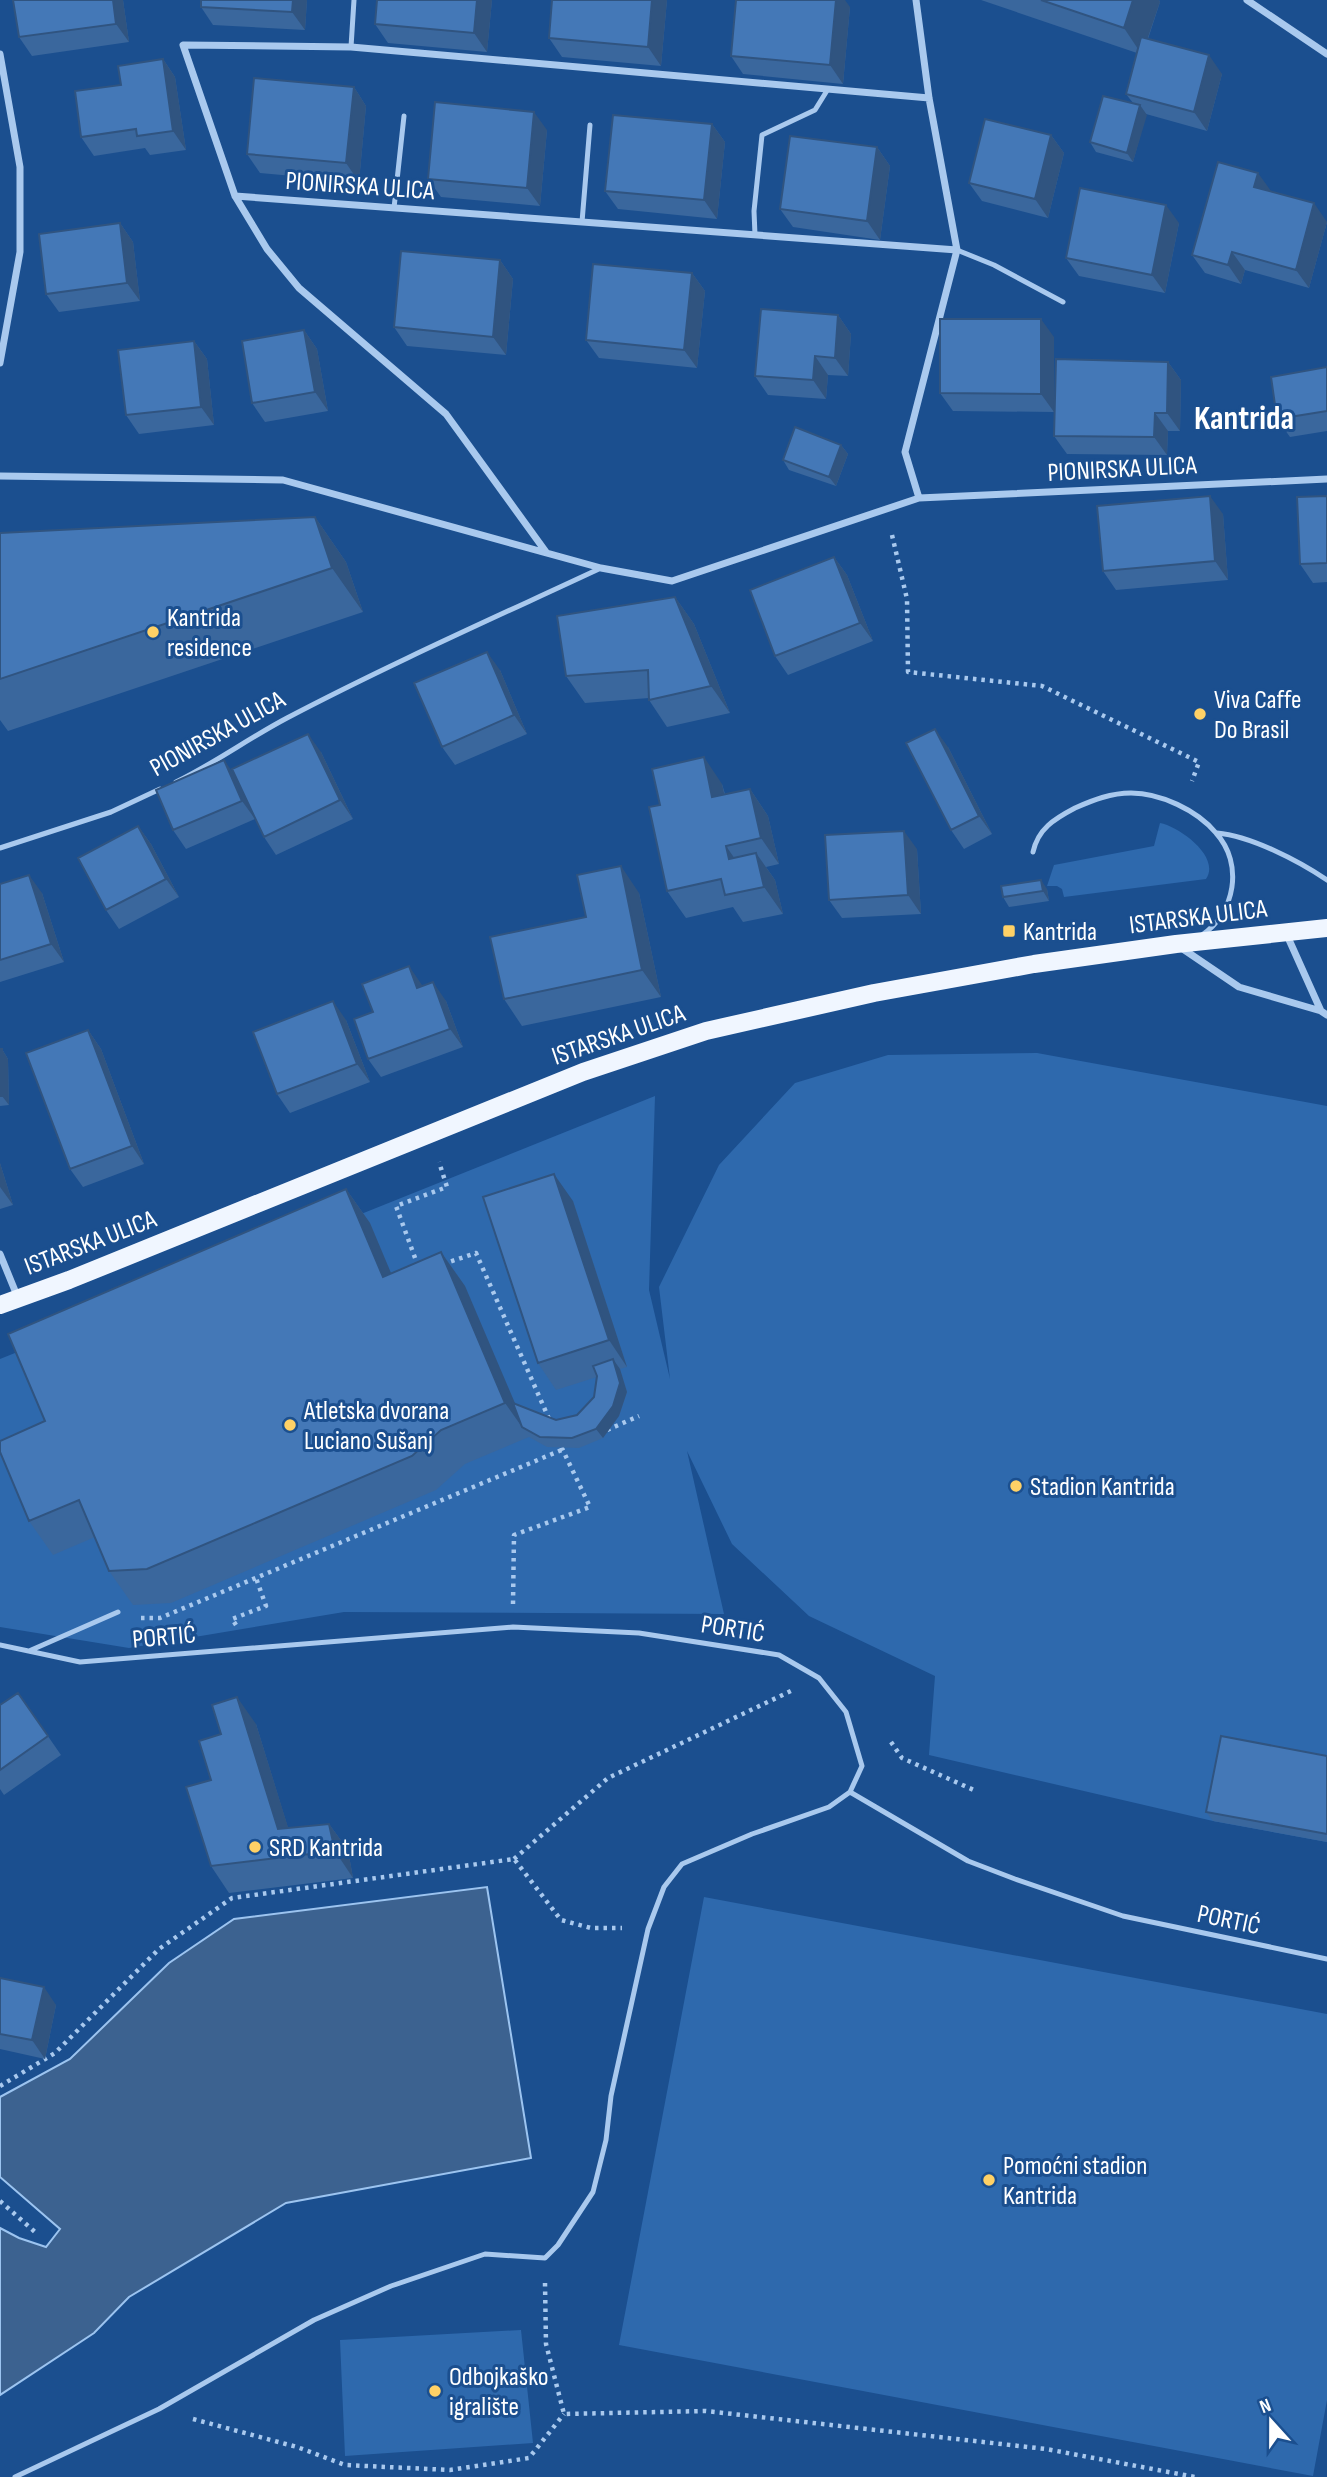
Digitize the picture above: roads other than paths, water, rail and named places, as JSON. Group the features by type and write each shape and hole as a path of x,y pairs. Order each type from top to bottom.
{"main road":[{"name":"ISTARSKA ULICA","path":"0,1306 583,1072 670,1042 768,1016 874,993 1034,964 1184,943 1327,928"}],"street":[{"path":"916,0 929,98 957,250 905,452 919,498"},
{"path":"1247,0 1327,54"},
{"path":"546,552 446,414 299,288 267,248 235,196 183,44 351,47 929,98"},
{"path":"0,54 20,167 20,252 0,363"},
{"name":"PIONIRSKA ULICA","path":"235,196 957,250"},
{"name":"PIONIRSKA ULICA","path":"0,476 283,480 601,568 672,582 919,498 1327,479"},
{"path":"1286,932 1324,1013"},
{"path":"1184,943 1239,987 1324,1013"},
{"path":"0,1254 18,1298"}],"lane":[{"path":"351,47 354,0"},
{"path":"755,235 754,211 762,135 815,110 828,89"},
{"path":"394,208 404,116"},
{"path":"582,222 590,125"},
{"path":"957,250 994,265 1063,302"},
{"name":"PIONIRSKA ULICA","path":"0,848 111,811 171,784 207,767 284,719 331,695 601,568"},
{"path":"1033,852 1035,841 1042,831 1065,813 1099,798 1123,793 1146,794 1172,803 1217,833 1245,839 1298,863 1327,880"},
{"path":"1184,943 1208,932 1221,918 1232,890 1231,863 1217,833"},
{"path":"29,1651 118,1612"},
{"name":"PORTIĆ","path":"0,1646 80,1662 513,1627 639,1633 779,1655 819,1678 846,1712 862,1766 849,1792 968,1861 1123,1916 1327,1959"},
{"path":"15,2477 159,2409 314,2320 391,2286 485,2254 545,2258 558,2245 593,2192 648,1929 664,1887 682,1864 752,1834 829,1807 849,1792"}],"place":[{"name":"Kantrida residence","path":"153,632"},
{"name":"Viva Caffe Do Brasil","path":"1200,714"},
{"name":"Kantrida","path":"1009,931"},
{"name":"Atletska dvorana Luciano Sušanj","path":"290,1425"},
{"name":"Stadion Kantrida","path":"1016,1486"},
{"name":"SRD Kantrida","path":"255,1847"},
{"name":"Pomoćni stadion Kantrida","path":"989,2180"},
{"name":"Odbojkaško igralište","path":"435,2391"}],"district":[{"name":"Kantrida","path":"1244,417"}]}
